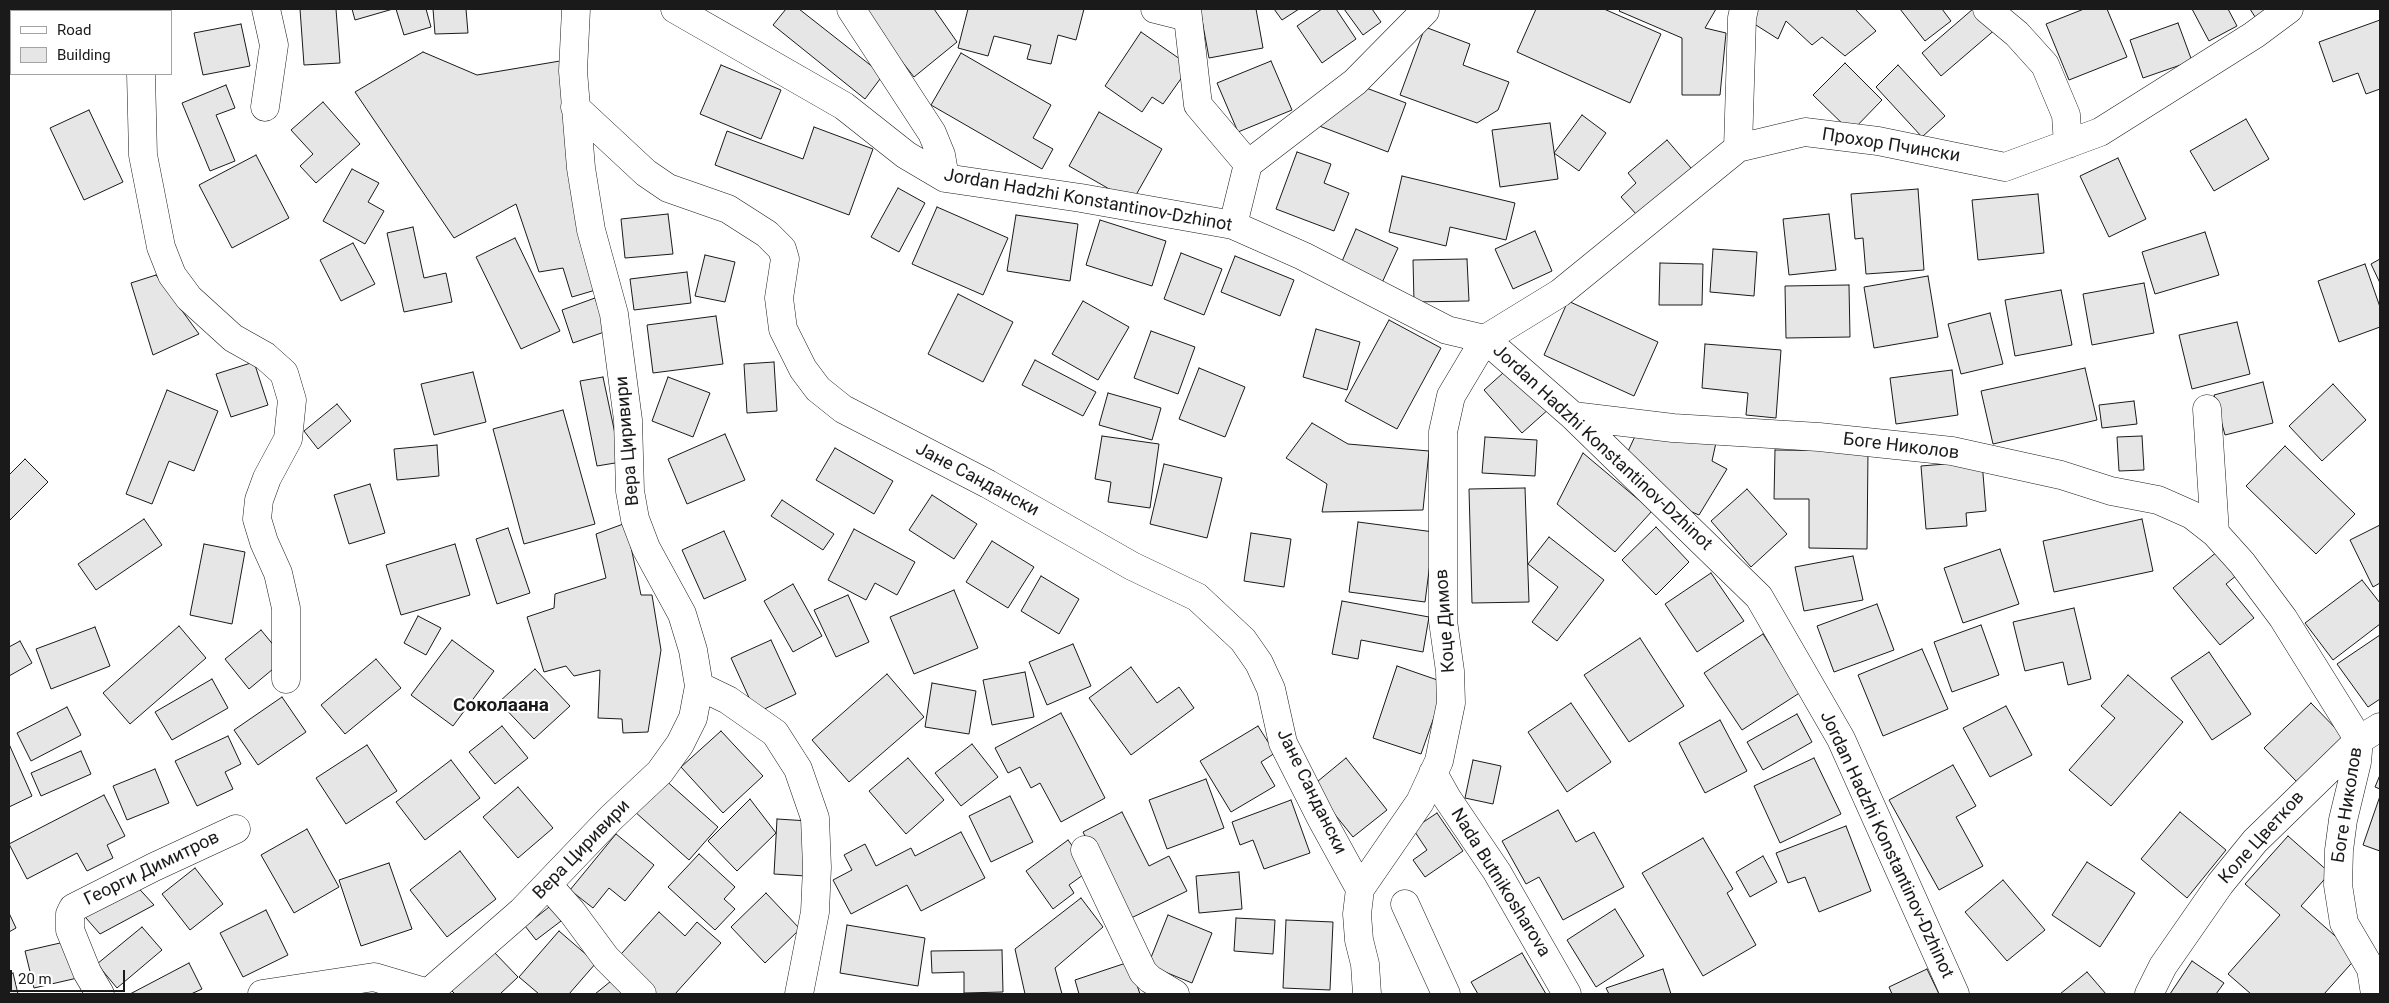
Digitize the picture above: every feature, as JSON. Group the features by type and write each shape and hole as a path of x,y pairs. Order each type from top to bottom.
{"street":[{"path":"265,107 274,44 266,9"},
{"name":"Вера Циривири","path":"427,994 522,912 612,818 660,772 680,744 693,718 699,686 693,650 682,614 646,548 636,519 630,491 628,420 614,314 591,230 585,198 573,71 576,9"},
{"name":"Jordan Hadzhi Konstantinov-Dzhinot","path":"675,9 844,106 906,156 945,178 1082,198 1233,225 1303,256 1447,330 1485,338 1573,416 1759,597 1841,739 1955,994"},
{"path":"851,9 932,132 941,154 945,178"},
{"path":"1155,9 1187,13 1198,105 1248,164"},
{"path":"1738,148 1742,18 1744,9"},
{"path":"1987,9 2018,34 2046,65 2066,115 2068,144"},
{"name":"Прохор Пчински","path":"1485,338 1560,293 1738,148 1805,132 1878,141 2005,167 2100,132 2254,35 2289,9"},
{"path":"1233,225 1248,164 1355,82 1425,11"},
{"path":"141,75 143,155 159,238 172,275 189,298 233,338 265,356 284,372 292,400 288,439 264,485 259,500 257,520 264,542 278,573 286,608 286,679"},
{"name":"Јане Сандански","path":"575,107 646,173 668,188 728,209 767,234 782,250 785,259 779,298 783,329 802,369 818,389 843,409 988,484 1132,566 1197,597 1229,626 1243,640 1259,663 1271,689 1283,743 1360,889"},
{"name":"Коце Димов","path":"1360,889 1420,802 1439,761 1451,703 1450,671 1443,621 1443,432 1451,396 1485,338"},
{"path":"2207,409 2215,533"},
{"name":"Боге Николов","path":"1573,416 1673,428 1819,437 1952,451 2061,475 2111,490 2158,500 2192,515 2215,533 2242,563 2370,733 2357,762 2343,820 2339,850 2338,885 2344,923 2371,969 2375,994"},
{"path":"699,686 728,700 775,733 798,769 815,818 817,867 815,912 798,994"},
{"name":"Коле Цветков","path":"2149,994 2163,966 2220,884 2255,841 2370,733"},
{"name":"Nada Butnikosharova","path":"1433,773 1447,798 1497,872 1567,994"},
{"name":"Георги Димитров","path":"100,994 87,972 70,930 70,914 73,908 154,867 236,830"},
{"path":"1085,850 1140,968 1150,980 1175,994"},
{"path":"548,886 572,912 606,958 642,994"},
{"path":"1360,889 1357,914 1359,940 1366,964 1367,994"},
{"path":"1405,904 1446,994"},
{"path":"262,994 374,978 427,994"}],"building":[{"path":"41,9 86,9 86,10"},
{"path":"300,9 336,9 340,63 304,65"},
{"path":"352,9 393,9 355,20"},
{"path":"396,9 426,9 431,27 404,35"},
{"path":"433,9 466,9 468,33 435,34"},
{"path":"786,9 799,9 883,75 865,99 773,25"},
{"path":"861,9 934,9 957,42 914,77"},
{"path":"968,9 1084,9 1076,40 1058,35 1051,64 1027,59 1031,45 994,36 988,56 958,48"},
{"path":"1200,9 1256,9 1263,48 1209,58"},
{"path":"1274,9 1299,9 1282,20"},
{"path":"1322,9 1336,9 1356,39 1322,63 1297,26"},
{"path":"1344,9 1372,9 1381,22 1363,35"},
{"path":"1536,9 1604,9 1661,34 1630,103 1517,52"},
{"path":"1621,9 1716,9 1705,28 1726,33 1720,95 1682,95 1682,38 1619,11"},
{"path":"1753,9 1855,9 1876,31 1845,56 1822,37 1812,45 1786,21 1778,39 1748,20"},
{"path":"1900,9 1942,9 1951,21 1925,41"},
{"path":"1973,9 1980,9 1997,28 1941,76 1922,53"},
{"path":"2084,9 2107,9 2127,57 2069,80 2046,24"},
{"path":"2192,9 2228,9 2237,26 2209,41"},
{"path":"2250,9 2274,9 2257,20"},
{"path":"2380,20 2380,89 2366,94 2358,73 2333,82 2319,42"},
{"path":"2178,23 2192,61 2143,78 2130,40"},
{"path":"241,24 250,66 203,75 194,33"},
{"path":"1425,27 1470,44 1463,65 1509,82 1498,110 1477,123 1400,95"},
{"path":"1141,32 1190,66 1163,104 1152,97 1142,112 1105,86"},
{"path":"423,52 477,75 560,61 585,229 599,289 572,297 563,268 539,272 516,204 454,238 355,92"},
{"path":"961,53 1051,105 1033,138 1053,149 1042,169 931,105"},
{"path":"1271,61 1292,110 1238,132 1217,83"},
{"path":"1845,63 1882,100 1851,132 1813,95"},
{"path":"721,65 781,90 761,139 700,114"},
{"path":"1898,65 1945,116 1922,137 1876,87"},
{"path":"226,85 235,108 216,115 235,161 210,171 182,103"},
{"path":"1361,86 1406,103 1388,152 1314,124"},
{"path":"323,102 360,144 316,183 300,166 313,154 291,130"},
{"path":"89,110 123,182 84,200 50,128"},
{"path":"1099,112 1162,149 1132,202 1069,166"},
{"path":"1582,115 1606,133 1579,171 1554,153"},
{"path":"2246,119 2269,159 2214,191 2190,151"},
{"path":"1550,123 1558,179 1500,187 1492,130"},
{"path":"814,127 873,149 849,215 715,165 727,131 803,159"},
{"path":"1667,140 1697,175 1643,222 1621,197 1636,183 1628,173"},
{"path":"1297,152 1331,164 1324,183 1349,193 1334,231 1276,209"},
{"path":"256,155 289,218 232,248 199,185"},
{"path":"2118,158 2146,219 2109,237 2080,176"},
{"path":"352,169 379,183 368,202 384,211 365,244 323,221"},
{"path":"1402,176 1515,203 1506,240 1450,227 1446,246 1389,232"},
{"path":"898,188 925,203 899,252 871,237"},
{"path":"1918,189 1924,270 1866,274 1863,238 1855,239 1851,194"},
{"path":"2038,194 2044,253 1978,260 1972,200"},
{"path":"937,207 1008,238 983,295 912,264"},
{"path":"668,214 673,254 625,258 621,219"},
{"path":"1829,214 1836,270 1789,275 1783,219"},
{"path":"1016,215 1078,224 1070,281 1007,271"},
{"path":"1100,220 1166,241 1152,286 1086,265"},
{"path":"413,227 424,278 446,273 452,302 404,312 387,233"},
{"path":"1356,229 1398,248 1381,285 1340,266"},
{"path":"1535,231 1552,271 1513,289 1495,249"},
{"path":"2205,232 2219,275 2155,294 2142,252"},
{"path":"515,238 560,331 521,349 476,257"},
{"path":"353,243 375,284 341,301 320,260"},
{"path":"1713,249 1757,252 1754,296 1710,292"},
{"path":"1181,253 1222,269 1204,315 1164,299"},
{"path":"705,255 735,262 725,302 695,296"},
{"path":"1235,256 1294,280 1280,316 1221,292"},
{"path":"1467,259 1469,301 1414,302 1413,260"},
{"path":"2380,259 2380,283 2371,264"},
{"path":"1660,263 1703,264 1702,305 1659,305"},
{"path":"2365,264 2380,307 2380,327 2339,342 2318,281"},
{"path":"687,272 691,303 634,310 630,279"},
{"path":"156,275 199,334 153,355 131,283"},
{"path":"1928,276 1938,337 1874,348 1864,287"},
{"path":"2144,283 2154,333 2092,345 2083,294"},
{"path":"1849,285 1850,337 1786,338 1785,286"},
{"path":"2061,290 2072,345 2015,356 2005,300"},
{"path":"958,294 1013,322 983,382 928,354"},
{"path":"595,298 607,331 573,343 562,310"},
{"path":"1083,301 1129,327 1098,380 1052,354"},
{"path":"1568,301 1658,342 1634,396 1544,355"},
{"path":"1990,313 2003,364 1961,374 1948,324"},
{"path":"716,316 723,364 653,373 647,325"},
{"path":"1389,320 1441,348 1397,429 1345,401"},
{"path":"2237,322 2250,374 2192,389 2179,335"},
{"path":"1316,329 1360,342 1347,390 1303,377"},
{"path":"1151,331 1195,347 1178,394 1134,378"},
{"path":"1705,344 1781,350 1776,418 1746,415 1748,393 1702,388"},
{"path":"1035,360 1096,392 1083,416 1022,385"},
{"path":"254,362 268,405 231,417 216,374"},
{"path":"774,362 777,411 747,413 744,364"},
{"path":"1512,365 1550,408 1522,433 1484,390"},
{"path":"1199,368 1245,387 1225,437 1179,419"},
{"path":"2085,368 2097,420 1993,444 1981,391"},
{"path":"1952,370 1958,415 1896,424 1890,378"},
{"path":"473,372 486,422 434,435 421,384"},
{"path":"603,377 621,462 597,466 580,381"},
{"path":"668,377 710,393 693,437 652,421"},
{"path":"2263,382 2273,423 2225,435 2214,395"},
{"path":"2333,384 2366,420 2322,461 2289,426"},
{"path":"167,390 218,411 194,471 169,461 152,504 126,494"},
{"path":"1108,393 1161,408 1152,440 1099,425"},
{"path":"2134,401 2137,424 2102,428 2099,405"},
{"path":"337,404 351,421 318,449 304,431"},
{"path":"563,410 595,524 524,544 493,429"},
{"path":"1312,423 1348,444 1429,451 1423,510 1322,512 1327,484 1286,458"},
{"path":"1637,432 1717,438 1712,461 1727,469 1699,515 1662,499 1623,462"},
{"path":"725,434 745,480 687,504 668,459"},
{"path":"1102,436 1159,444 1150,508 1108,502 1111,482 1095,479"},
{"path":"2142,436 2144,470 2119,471 2117,437"},
{"path":"1485,437 1537,440 1535,476 1482,473"},
{"path":"437,445 439,476 397,480 394,449"},
{"path":"2285,446 2355,514 2316,554 2246,486"},
{"path":"835,448 893,481 874,514 816,480"},
{"path":"1775,450 1868,451 1867,549 1809,548 1809,499 1774,499"},
{"path":"1583,453 1652,511 1615,552 1557,504"},
{"path":"25,459 48,482 9,521 9,475"},
{"path":"1982,461 1986,511 1966,513 1967,526 1926,529 1921,466"},
{"path":"1164,464 1222,478 1207,538 1150,524"},
{"path":"370,484 385,533 349,544 334,495"},
{"path":"1525,488 1529,602 1472,603 1469,489"},
{"path":"1747,489 1787,534 1751,567 1711,521"},
{"path":"932,495 977,524 954,559 909,530"},
{"path":"782,500 834,534 823,550 771,516"},
{"path":"144,519 162,545 96,590 78,564"},
{"path":"2142,519 2153,571 2054,592 2043,541"},
{"path":"1358,522 1434,532 1425,602 1349,592"},
{"path":"626,523 641,595 652,595 661,650 648,732 623,733 622,719 598,718 600,670 574,676 566,666 544,672 527,617 554,608 555,594 606,578 596,534"},
{"path":"2380,525 2380,583 2373,587 2350,540"},
{"path":"1656,527 1689,562 1656,595 1622,560"},
{"path":"508,528 530,593 497,604 476,539"},
{"path":"854,529 915,562 897,595 875,583 866,600 828,580"},
{"path":"724,531 746,580 704,599 682,550"},
{"path":"1251,533 1291,539 1284,587 1244,581"},
{"path":"1549,537 1604,580 1557,641 1532,622 1558,587 1528,564"},
{"path":"992,541 1034,567 1008,608 966,582"},
{"path":"204,544 245,552 232,624 190,615"},
{"path":"455,544 470,595 401,615 386,565"},
{"path":"2000,549 2019,604 1963,623 1944,568"},
{"path":"2218,551 2237,575 2226,584 2254,618 2220,645 2173,588"},
{"path":"1853,556 1863,600 1804,611 1795,567"},
{"path":"1711,573 1744,621 1697,652 1665,604"},
{"path":"1041,576 1079,599 1059,634 1021,611"},
{"path":"2362,580 2380,603 2380,624 2333,660 2305,623"},
{"path":"793,584 822,636 793,652 764,601"},
{"path":"954,590 978,648 914,674 890,617"},
{"path":"848,595 869,642 836,657 814,610"},
{"path":"1342,601 1429,617 1423,652 1361,640 1358,659 1332,654"},
{"path":"1877,604 1894,650 1834,672 1817,626"},
{"path":"2074,608 2091,679 2068,685 2063,662 2025,671 2013,622"},
{"path":"418,616 441,628 426,655 404,643"},
{"path":"1981,625 1999,675 1952,692 1934,642"},
{"path":"179,626 206,658 130,724 103,693"},
{"path":"95,627 110,666 51,689 36,649"},
{"path":"261,630 285,659 249,689 225,659"},
{"path":"1763,634 1801,692 1742,730 1704,673"},
{"path":"2380,635 2380,699 2368,707 2337,664"},
{"path":"1640,638 1684,706 1629,742 1584,675"},
{"path":"452,640 494,671 453,726 411,695"},
{"path":"771,640 796,694 756,713 731,658"},
{"path":"20,641 32,663 9,676 9,647"},
{"path":"1073,644 1091,686 1047,705 1029,662"},
{"path":"1922,649 1948,709 1883,736 1858,675"},
{"path":"2209,652 2251,714 2212,740 2171,678"},
{"path":"376,659 401,688 345,734 321,705"},
{"path":"1397,666 1446,683 1421,754 1373,738"},
{"path":"1131,667 1157,703 1179,687 1194,708 1131,755 1089,698"},
{"path":"535,669 570,706 534,739 499,702"},
{"path":"1025,672 1034,717 992,725 983,680"},
{"path":"887,674 924,717 849,782 812,740"},
{"path":"2128,675 2183,722 2111,806 2069,770 2115,718 2101,706"},
{"path":"212,679 228,708 172,740 155,712"},
{"path":"932,683 976,691 969,734 925,727"},
{"path":"282,697 306,732 258,765 234,730"},
{"path":"1571,703 1611,762 1567,792 1528,732"},
{"path":"2311,703 2344,737 2297,782 2264,748"},
{"path":"2006,706 2032,755 1990,777 1963,728"},
{"path":"67,707 81,735 31,761 17,733"},
{"path":"1061,713 1105,798 1061,822 1040,783 1031,788 1020,767 1008,773 995,748"},
{"path":"1797,714 1812,742 1763,770 1747,742"},
{"path":"1720,720 1747,771 1705,793 1679,743"},
{"path":"502,726 528,758 495,784 469,752"},
{"path":"1258,726 1275,753 1261,762 1275,786 1231,812 1200,761"},
{"path":"721,731 763,776 723,813 681,767"},
{"path":"228,736 241,764 225,772 233,789 197,806 175,761"},
{"path":"9,744 32,796 9,807"},
{"path":"972,744 998,777 961,806 935,773"},
{"path":"367,745 397,791 346,824 316,778"},
{"path":"81,751 91,774 41,796 31,773"},
{"path":"908,758 944,800 906,834 869,791"},
{"path":"1346,758 1387,810 1353,837 1312,786"},
{"path":"1814,758 1841,814 1780,843 1754,786"},
{"path":"451,760 480,798 425,840 396,802"},
{"path":"1473,760 1501,766 1493,804 1465,798"},
{"path":"1953,765 1976,806 1956,817 1983,866 1939,890 1889,800"},
{"path":"155,769 169,803 127,820 113,786"},
{"path":"2380,775 2380,789 2375,787"},
{"path":"663,778 718,827 689,860 634,811"},
{"path":"1206,779 1224,828 1167,849 1149,800"},
{"path":"518,787 553,828 518,858 483,817"},
{"path":"104,795 125,836 107,845 113,858 87,871 77,853 27,879 9,844"},
{"path":"1010,796 1033,842 991,862 969,816"},
{"path":"2380,796 2380,851 2363,845"},
{"path":"750,799 776,833 737,871 708,841"},
{"path":"1291,800 1310,853 1264,869 1253,840 1240,845 1232,822"},
{"path":"1558,810 1576,842 1594,832 1624,887 1563,920 1539,877 1526,884 1502,841"},
{"path":"1122,812 1149,866 1169,856 1187,891 1127,920 1083,832"},
{"path":"2180,812 2226,850 2187,898 2141,859"},
{"path":"1437,813 1463,851 1425,877 1413,860 1427,850 1413,829"},
{"path":"777,819 809,821 806,876 774,874"},
{"path":"1846,826 1871,891 1819,912 1805,877 1788,883 1776,853"},
{"path":"307,829 339,887 294,913 261,855"},
{"path":"961,832 985,878 921,911 907,885 851,914 833,880 852,870 844,855 865,844 876,866 911,848 915,856"},
{"path":"616,834 654,865 625,901 609,888 593,908 570,890"},
{"path":"2288,836 2330,873 2301,906 2358,956 2324,994 2251,994 2228,974 2280,915 2245,884"},
{"path":"1703,838 1733,889 1727,893 1756,945 1703,976 1642,873"},
{"path":"1068,840 1090,870 1069,885 1074,893 1053,909 1026,871"},
{"path":"460,851 496,899 447,937 410,890"},
{"path":"699,854 735,887 724,899 735,909 715,930 668,887"},
{"path":"1763,856 1777,882 1750,897 1736,872"},
{"path":"2087,862 2135,893 2100,947 2052,915"},
{"path":"389,863 412,929 361,946 339,880"},
{"path":"195,868 223,904 190,930 162,894"},
{"path":"1239,872 1242,909 1199,913 1196,876"},
{"path":"2003,880 2045,930 2007,961 1965,912"},
{"path":"132,881 154,905 100,934 79,910"},
{"path":"766,893 800,929 765,963 731,927"},
{"path":"1081,898 1103,927 1055,968 1062,994 1025,994 1015,949"},
{"path":"558,900 569,915 536,940 525,926"},
{"path":"1615,909 1644,956 1596,987 1567,940"},
{"path":"266,910 288,955 243,977 220,933"},
{"path":"659,912 685,936 697,922 721,943 675,994 648,994 613,963"},
{"path":"9,913 16,928 9,932"},
{"path":"1168,915 1212,933 1192,983 1148,965"},
{"path":"1236,918 1275,920 1273,954 1234,951"},
{"path":"1286,920 1333,922 1330,990 1283,988"},
{"path":"847,925 925,938 918,986 840,973"},
{"path":"142,927 162,950 117,988 97,964"},
{"path":"559,931 596,963 569,994 539,994 519,977"},
{"path":"69,941 86,976 34,988 25,951"},
{"path":"1002,950 1003,992 964,993 964,972 932,973 931,951"},
{"path":"493,951 518,977 500,994 455,994 452,991"},
{"path":"1522,953 1546,994 1478,994 1471,982"},
{"path":"2192,961 2224,983 2216,994 2170,994"},
{"path":"1129,962 1140,994 1079,994 1075,980"},
{"path":"189,963 202,989 191,994 130,994"},
{"path":"1663,969 1671,994 1609,994 1606,988"},
{"path":"1927,969 1939,994 1892,994 1889,987"},
{"path":"2087,972 2106,994 2060,994"},
{"path":"13,973 18,994 9,994 9,975"},
{"path":"616,977 629,994 595,994"},
{"path":"372,984 377,994 351,994"}],"district":[{"name":"Соколаана","path":"501,706"}]}
